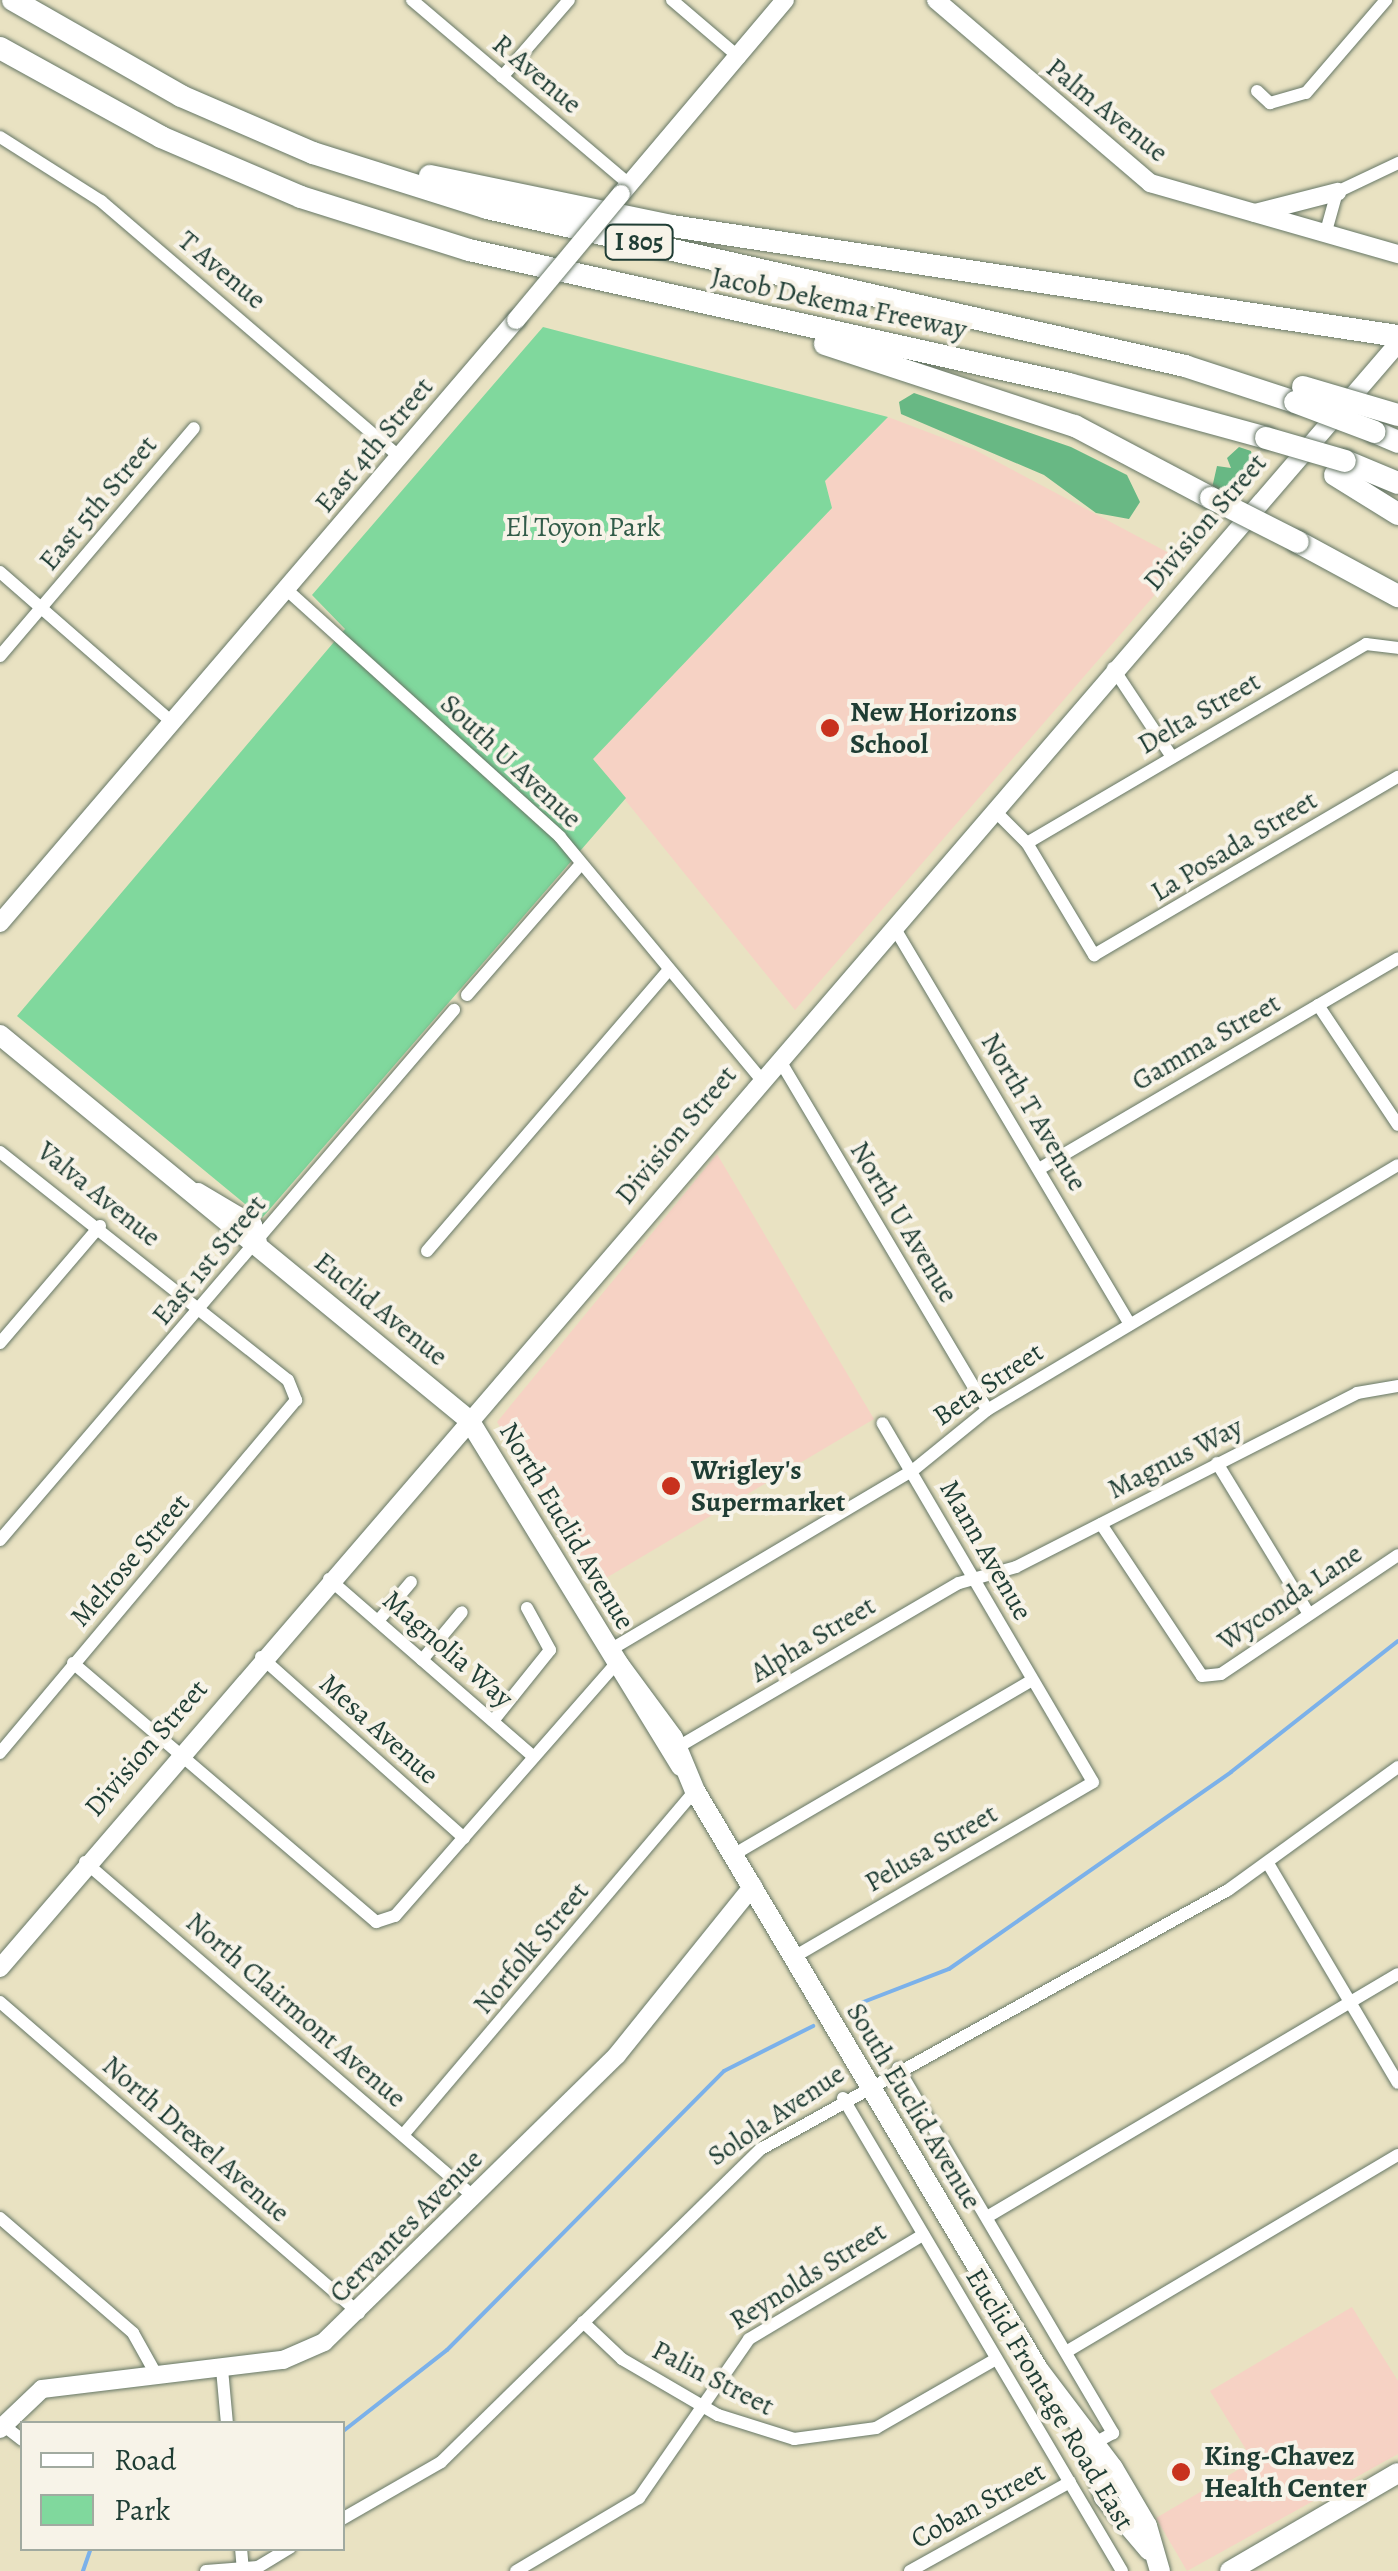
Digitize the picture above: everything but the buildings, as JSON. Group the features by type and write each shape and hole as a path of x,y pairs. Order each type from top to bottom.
{"highway":[{"name":"Jacob Dekema Freeway","path":"13,0 182,96 325,156 486,208 1299,395 1398,442"},
{"name":"Jacob Dekema Freeway","path":"0,48 160,137 300,198 469,250 1068,384 1266,438 1340,468"},
{"path":"325,156 672,226 1355,328 1398,339"},
{"path":"708,306 1074,426 1398,596"},
{"path":"1299,395 1398,415"},
{"path":"1340,468 1398,483"},
{"path":"1340,468 1398,514"}],"main road":[{"name":"Euclid Avenue","path":"0,1036 192,1190 245,1220 257,1242 469,1420"},
{"name":"North Euclid Avenue","path":"469,1420 680,1757 695,1791"},
{"name":"South Euclid Avenue","path":"695,1791 867,2083 1089,2446 1147,2526 1149,2550 1160,2571"},
{"path":"1230,2571 1398,2473"},
{"path":"1250,2571 1273,2546"}],"street":[{"name":"R Avenue","path":"412,0 626,190"},
{"path":"502,77 568,0"},
{"path":"672,0 740,58"},
{"name":"East 4th Street","path":"0,924 740,58 785,0"},
{"name":"Palm Avenue","path":"936,0 1150,183 1398,254"},
{"path":"1257,91 1270,103 1306,92 1386,0"},
{"name":"T Avenue","path":"0,137 101,201 400,457"},
{"path":"1250,214 1337,192 1398,163"},
{"path":"1325,235 1337,192"},
{"name":"Division Street","path":"0,1968 179,1752 1398,339"},
{"name":"East 5th Street","path":"0,656 194,428"},
{"path":"0,572 173,723"},
{"name":"South U Avenue","path":"287,590 489,769 580,865 760,1078"},
{"name":"Delta Street","path":"1027,844 1366,644 1398,648"},
{"path":"1113,668 1172,757"},
{"name":"La Posada Street","path":"1027,844 1094,956 1398,776"},
{"path":"994,810 1027,844"},
{"path":"467,995 580,865"},
{"name":"North T Avenue","path":"894,927 1130,1324"},
{"name":"Gamma Street","path":"1039,1169 1398,958"},
{"path":"427,1251 669,970"},
{"path":"1318,1005 1398,1125"},
{"name":"East 1st Street","path":"0,1540 202,1309 454,1010"},
{"name":"North U Avenue","path":"779,1059 987,1410"},
{"name":"Valva Avenue","path":"0,1152 100,1226 288,1380 296,1400"},
{"name":"Beta Street","path":"179,1752 383,1922 464,1838 614,1656 912,1471 987,1410 1398,1164"},
{"path":"0,1343 100,1226"},
{"name":"Magnus Way","path":"976,1580 1102,1524 1356,1393 1398,1386"},
{"name":"Melrose Street","path":"0,1753 296,1400"},
{"name":"Mann Avenue","path":"882,1423 1094,1782"},
{"path":"1217,1463 1307,1611"},
{"name":"Wyconda Lane","path":"1102,1524 1184,1658 1208,1676 1398,1555"},
{"name":"Magnolia Way","path":"329,1579 534,1757"},
{"name":"Alpha Street","path":"680,1757 976,1580"},
{"path":"378,1621 411,1582"},
{"path":"493,1722 550,1650 527,1608"},
{"path":"422,1660 462,1612"},
{"name":"Mesa Avenue","path":"261,1657 464,1838"},
{"path":"74,1663 179,1752"},
{"path":"733,1855 1032,1680"},
{"name":"Solola Avenue","path":"345,2517 442,2462 724,2177 867,2083 1007,2019 1269,1865 1330,1808 1398,1767"},
{"name":"Pelusa Street","path":"794,1957 1094,1782"},
{"name":"Norfolk Street","path":"403,2136 695,1791"},
{"name":"North Clairmont Avenue","path":"86,1862 474,2198"},
{"path":"1269,1865 1398,2083"},
{"name":"Cervantes Avenue","path":"1,2427 42,2389 222,2369 301,2354 359,2313 617,2056 753,1886"},
{"path":"986,2217 1398,1974"},
{"name":"North Drexel Avenue","path":"0,2002 359,2313"},
{"path":"898,2068 1112,2433 1089,2446"},
{"name":"Euclid Frontage Road East","path":"843,2098 1122,2571"},
{"path":"1066,2352 1398,2155"},
{"path":"0,2218 132,2333 156,2376"},
{"name":"Reynolds Street","path":"516,2571 639,2498 700,2404 749,2339 924,2235"},
{"name":"Palin Street","path":"582,2322 622,2359 761,2435 848,2436 996,2358"},
{"path":"222,2369 228,2421"},
{"name":"Coban Street","path":"910,2571 1070,2482"},
{"path":"206,2571 243,2570 284,2551"}],"shaded area":[{"name":"New Horizons School","path":"888,417 975,450 1184,561 795,1010 592,759 832,508 825,481"},
{"path":"717,1154 874,1419 596,1584 497,1422"},
{"path":"1352,2307 1398,2381 1398,2454 1187,2571 1156,2518 1253,2461 1210,2391"}],"green space":[{"name":"El Toyon Park","path":"543,327 888,417 825,481 832,508 593,759 626,798 262,1218 17,1016 345,629 312,595"},
{"path":"914,393 1071,447 1127,475 1140,502 1129,519 1096,513 1044,475 901,414 899,402"},
{"path":"1239,447 1251,451 1255,470 1230,496 1212,488 1217,466 1231,468 1227,458"}],"waterway":[{"path":"853,2006 949,1969 1231,1772 1398,1641"},
{"path":"345,2430 447,2350 724,2071 813,2026"},
{"path":"83,2571 90,2551"}],"place":[{"name":"New Horizons School","path":"830,728"},
{"name":"Wrigley's Supermarket","path":"671,1486"},
{"name":"King-Chavez Health Center","path":"1181,2472"}]}
